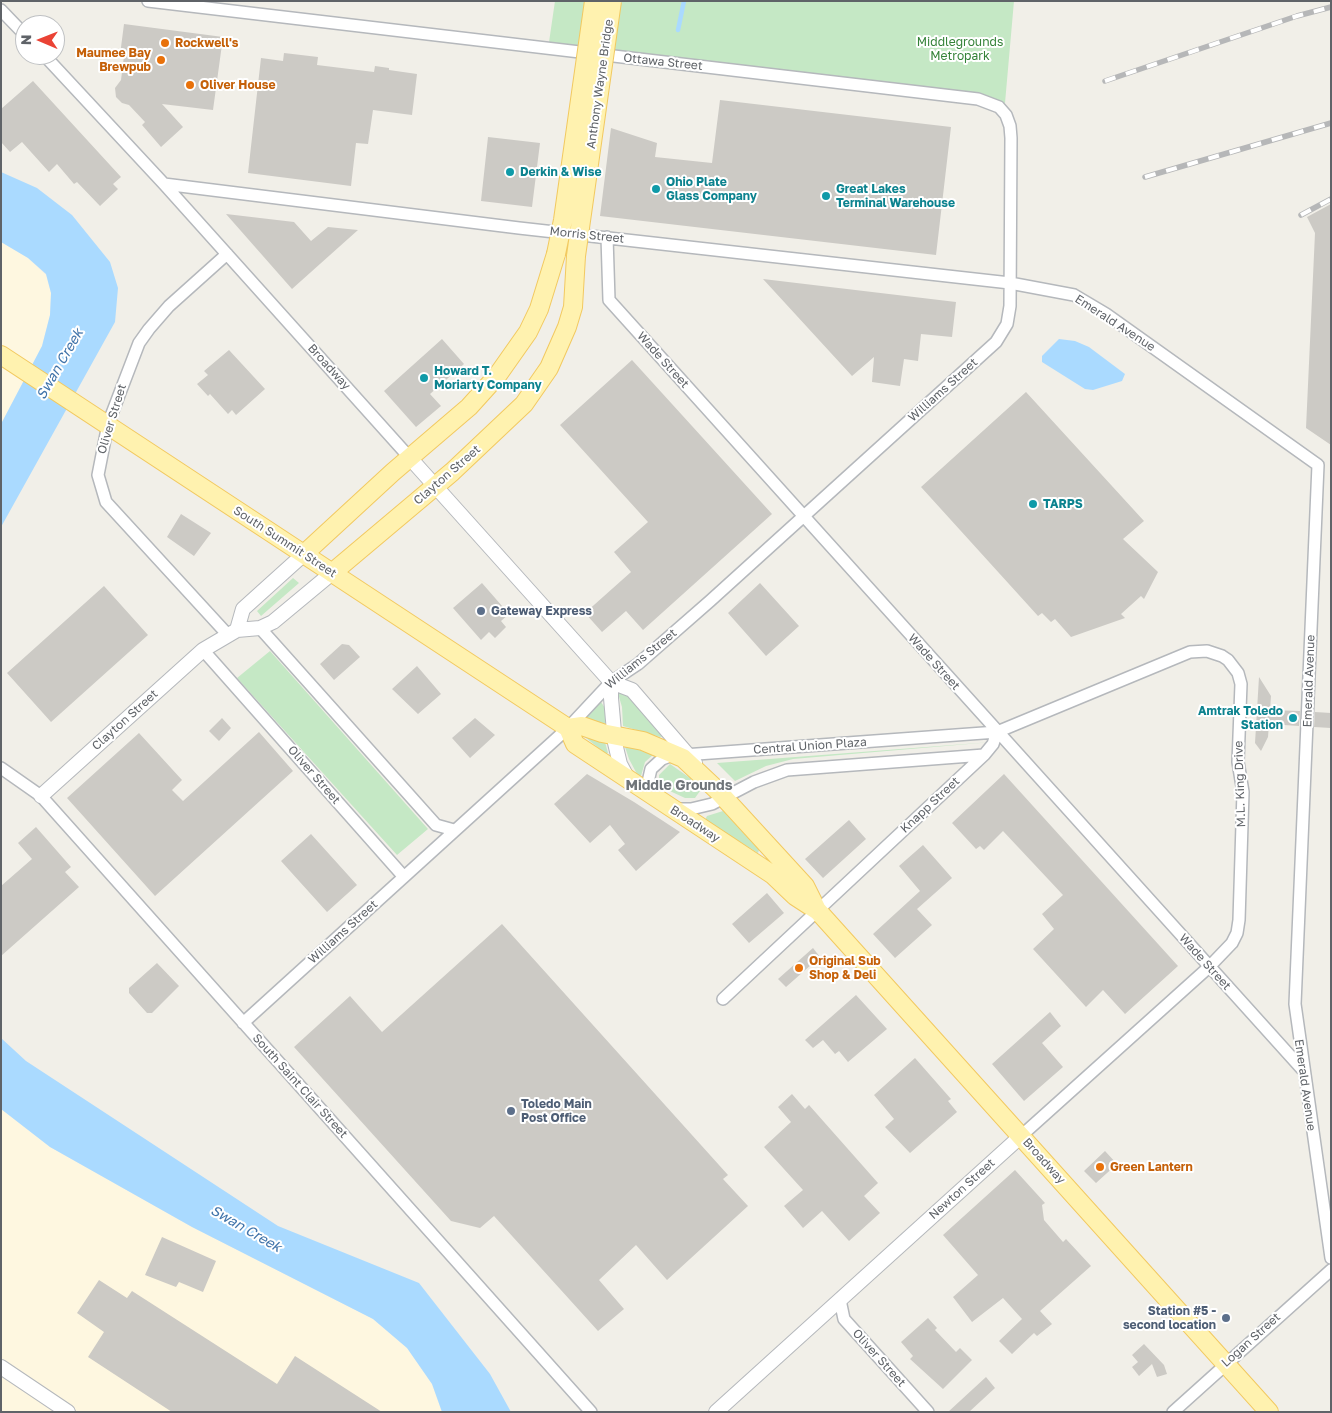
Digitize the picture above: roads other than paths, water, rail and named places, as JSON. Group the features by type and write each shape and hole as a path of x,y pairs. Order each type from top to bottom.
{"main road":[{"name":"Anthony Wayne Bridge","path":"410,458 469,407 513,355 539,309 556,254 563,220 594,1"},
{"name":"Anthony Wayne Bridge","path":"576,256 612,1"},
{"name":"Clayton Street","path":"332,573 436,486 511,418 549,368 567,327 573,307 576,256"},
{"name":"South Summit Street","path":"1,355 568,728 575,744 628,779"},
{"path":"304,554 410,458"},
{"path":"568,728 582,726 650,743 683,755 721,794"},
{"name":"Broadway","path":"628,779 773,875 795,896 818,911"},
{"name":"Broadway","path":"721,794 805,886 818,911 1269,1412"}],"street":[{"name":"Ottawa Street","path":"148,1 978,98 990,102 1006,115 1010,126 1010,283"},
{"path":"1,10 15,25"},
{"name":"Broadway","path":"53,65 164,184 612,682 632,690 683,755"},
{"name":"Morris Street","path":"164,184 1010,283"},
{"name":"Wade Street","path":"607,237 609,300 1302,1069"},
{"name":"Oliver Street","path":"227,254 176,300 149,329 133,357 108,424 98,475 106,502 233,632"},
{"name":"Williams Street","path":"243,1023 568,728 612,682 638,664 804,517 996,342 1008,324 1010,283"},
{"name":"Emerald Avenue","path":"1010,283 1074,295 1090,304 1318,465 1295,985 1296,1022 1302,1069 1331,1258"},
{"path":"233,632 243,610 304,554"},
{"name":"Clayton Street","path":"41,796 203,650 233,632 260,628 273,622 332,573"},
{"path":"260,628 436,825 454,830"},
{"name":"Oliver Street","path":"203,650 404,877"},
{"name":"M.L. King Drive","path":"997,732 1190,652 1215,653 1234,666 1241,684 1238,762 1243,792 1239,920 1232,944 1209,967"},
{"path":"612,682 611,698 616,750 628,779"},
{"name":"Knapp Street","path":"723,999 984,755 993,744 997,732"},
{"name":"Central Union Plaza","path":"649,793 648,782 651,769 662,759 683,755 997,732"},
{"name":"Central Union Plaza","path":"673,809 692,809 721,794 786,770 984,755"},
{"name":"South Saint Clair Street","path":"1,768 41,796 590,1412"},
{"name":"Newton Street","path":"716,1412 1209,967"},
{"name":"Logan Street","path":"1173,1412 1331,1270"},
{"name":"Oliver Street","path":"840,1300 844,1319 928,1412"},
{"path":"1,1367 68,1412"}],"water":[{"name":"Swan Creek","path":"1,172 37,188 72,215 110,262 118,288 115,322 1,527 1,424 42,346 50,315 51,293 46,274 28,258 1,242"},
{"path":"1059,339 1075,341 1089,347 1125,374 1122,381 1093,390 1085,389 1042,362 1042,356"},
{"name":"Swan Creek","path":"1,1038 26,1061 278,1226 419,1283 490,1374 511,1412 442,1412 432,1384 407,1348 373,1319 192,1227 50,1147 1,1109"}],"waterway":[{"path":"678,30 684,1"}],"railway":[{"path":"1105,81 1297,16 1331,7"},
{"path":"1145,177 1331,123"},
{"path":"1301,215 1331,199"}],"place":[{"name":"Rockwell's","path":"165,43"},
{"name":"Maumee Bay Brewpub","path":"161,60"},
{"name":"Oliver House","path":"190,85"},
{"name":"Derkin & Wise","path":"510,172"},
{"name":"Ohio Plate Glass Company","path":"656,189"},
{"name":"Great Lakes Terminal Warehouse","path":"826,196"},
{"name":"Howard T. Moriarty Company","path":"424,378"},
{"name":"TARPS","path":"1033,504"},
{"name":"Gateway Express","path":"481,611"},
{"name":"Amtrak Toledo Station","path":"1293,718"},
{"name":"Original Sub Shop & Deli","path":"799,968"},
{"name":"Toledo Main Post Office","path":"511,1111"},
{"name":"Green Lantern","path":"1100,1167"},
{"name":"Station #5 - second location","path":"1226,1318"}],"district":[{"name":"Middle Grounds","path":"679,786"}],"park label":[{"name":"Middlegrounds Metropark","path":"960,49"}]}
